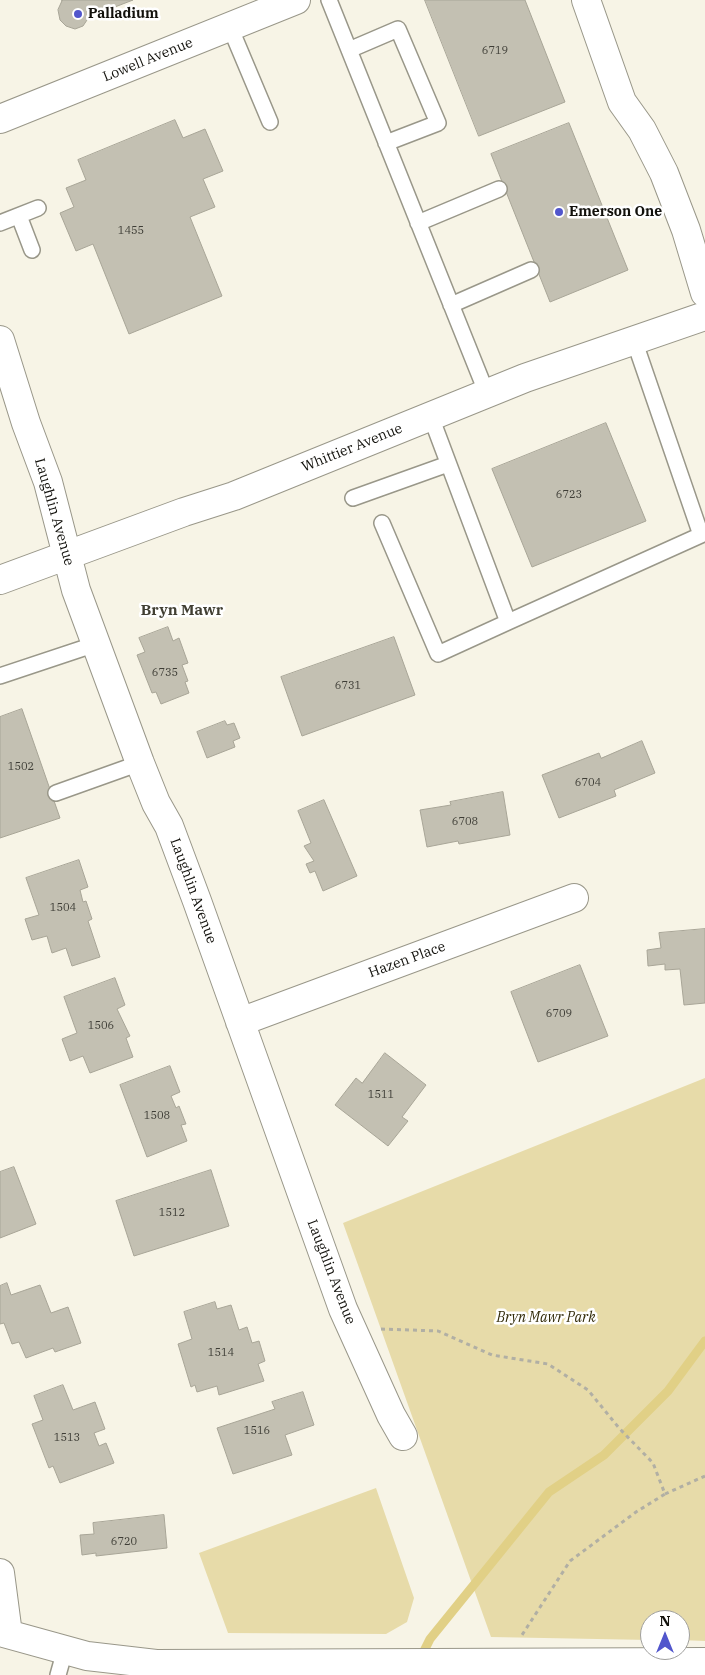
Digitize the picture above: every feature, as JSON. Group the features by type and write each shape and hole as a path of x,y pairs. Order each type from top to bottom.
{"street":[{"name":"Lowell Avenue","path":"0,119 296,0"},
{"path":"586,0 622,102 642,130 664,174 686,230 705,293"},
{"name":"Whittier Avenue","path":"0,580 184,512 234,496 525,378 705,316"},
{"name":"Laughlin Avenue","path":"0,340 26,423 48,482 76,590 140,763 172,836 342,1309 403,1436"},
{"name":"Hazen Place","path":"240,1022 574,898"},
{"path":"0,1573 4,1633 61,1663 105,1660 156,1664 705,1662"}],"lane":[{"path":"329,0 487,394"},
{"path":"230,27 270,122"},
{"path":"349,50 398,29 438,123 386,143"},
{"path":"418,222 499,189"},
{"path":"0,223 38,208"},
{"path":"19,216 32,250"},
{"path":"451,305 532,270"},
{"path":"382,523 438,654 701,535 634,340"},
{"path":"430,417 508,622"},
{"path":"353,498 448,464"},
{"path":"0,676 96,644"},
{"path":"56,793 140,763"}],"path":[{"path":"352,1330 438,1331 492,1355 548,1364 588,1390 619,1428 653,1464 665,1494"},
{"path":"505,1663 570,1561 636,1512 665,1494 705,1476"}],"green space":[{"name":"Bryn Mawr Park","path":"705,1078 705,1641 690,1640 690,1610 640,1610 640,1640 491,1637 343,1223"},
{"path":"376,1488 414,1598 407,1622 386,1634 228,1633 199,1553"}],"building":[{"name":"Palladium","path":"62,0 133,0 89,17 83,26 75,29 66,26 60,20 58,10"},
{"path":"425,0 525,0 565,102 479,136"},
{"path":"175,120 183,138 205,129 223,171 203,179 215,207 190,217 222,296 129,334 93,244 76,251 60,213 74,207 66,188 86,180 78,160"},
{"name":"Emerson One","path":"569,123 628,270 550,302 491,154"},
{"path":"606,423 646,521 532,567 492,469"},
{"path":"168,627 173,641 179,638 188,663 182,665 188,681 185,682 189,693 161,704 156,692 152,693 137,655 145,652 139,638"},
{"path":"394,637 415,695 302,736 281,677"},
{"path":"22,709 60,818 0,838 0,717"},
{"path":"225,721 227,725 234,723 240,738 233,741 235,747 207,758 197,732"},
{"path":"642,741 655,773 614,790 616,796 559,818 542,775 599,753 601,758"},
{"path":"503,792 510,835 459,844 458,841 427,847 420,810 451,805 450,802"},
{"path":"324,800 357,876 323,891 315,871 310,873 306,864 314,861 304,846 311,843 298,811"},
{"path":"79,860 88,887 80,890 83,902 86,901 92,919 88,921 100,957 72,966 66,948 52,953 47,936 32,940 25,919 39,915 26,878"},
{"path":"705,929 705,1003 684,1005 680,969 665,970 665,964 648,966 647,950 661,948 659,933"},
{"path":"580,965 608,1036 538,1062 511,992"},
{"path":"115,978 125,1005 117,1009 130,1036 126,1038 133,1057 90,1073 83,1056 70,1061 62,1039 77,1033 64,997"},
{"path":"385,1053 426,1085 402,1117 408,1121 388,1146 335,1105 356,1078 362,1083"},
{"path":"170,1066 180,1092 171,1096 176,1108 179,1106 186,1124 181,1125 187,1141 147,1157 120,1085"},
{"path":"14,1167 36,1224 0,1238 0,1172"},
{"path":"211,1170 229,1226 134,1256 116,1201"},
{"path":"7,1283 11,1295 40,1285 51,1313 68,1307 81,1343 55,1352 53,1348 26,1358 19,1342 12,1344 4,1323 0,1324 0,1286"},
{"path":"215,1302 217,1309 231,1305 239,1330 247,1327 252,1343 259,1341 265,1361 258,1364 264,1381 219,1395 217,1386 197,1392 195,1385 191,1387 178,1344 192,1339 184,1312"},
{"path":"63,1385 73,1410 95,1402 105,1429 94,1433 99,1446 106,1443 114,1463 60,1483 53,1466 49,1468 32,1424 43,1420 34,1396"},
{"path":"303,1392 314,1425 285,1435 292,1455 233,1474 217,1428 275,1409 272,1402"},
{"path":"164,1515 167,1548 96,1556 96,1553 82,1555 80,1535 94,1534 93,1523"}],"waterway":[{"path":"420,1659 430,1639 549,1492 604,1455 668,1391 705,1341"}],"place":[{"name":"Palladium","path":"78,14"},
{"name":"Emerson One","path":"559,212"}],"district":[{"name":"Bryn Mawr","path":"182,611"}]}
